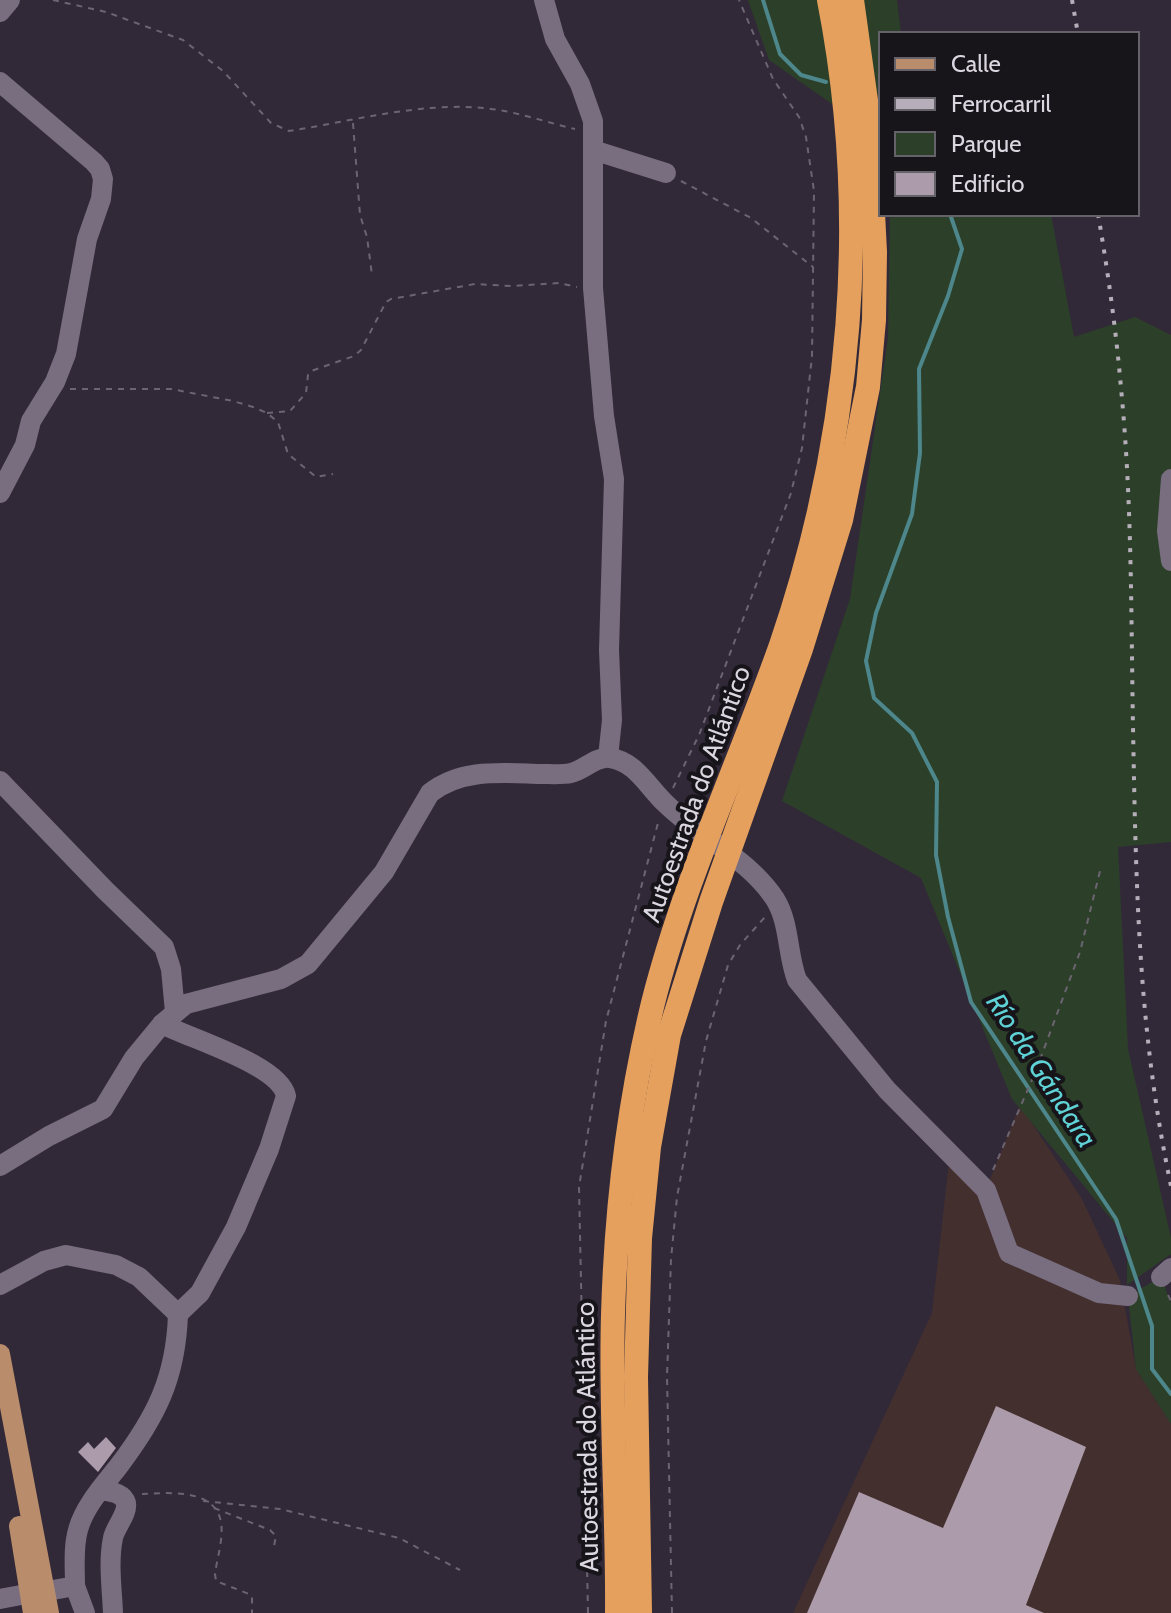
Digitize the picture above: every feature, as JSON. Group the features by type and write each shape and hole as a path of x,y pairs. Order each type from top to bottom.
{"highway":[{"name":"Autoestrada do Atlántico","path":"617,1613 612,1320 621,1190 633,1098 654,1000 671,943 781,643 810,550 830,466 843,386 851,281 851,174 837,43 829,0"},
{"name":"Autoestrada do Atlántico","path":"640,1613 636,1377 640,1238 649,1147 669,1035 711,902 801,649 837,534 868,387 874,320 875,252 868,115 852,0"}],"main road":[{"path":"0,1354 49,1613"},
{"path":"0,1423 33,1613"}],"street":[{"path":"0,12 10,0"},
{"path":"544,0 555,39 580,84 593,121 593,288 604,416 614,479 609,650 612,720 608,757"},
{"path":"0,82 94,162 103,179 101,199 87,239 79,276 66,354 55,382 31,421 25,445 0,493"},
{"path":"593,142 666,173"},
{"path":"1171,479 1167,531 1171,561"},
{"path":"0,1166 49,1136 103,1109 134,1058 168,1018 186,1004 281,979 308,964 384,872 430,793 441,784 462,776 491,773 572,773 608,757 634,769 670,808 761,880 777,902 786,929 790,963 804,990 887,1090 986,1190 1009,1253 1099,1293 1128,1296"},
{"path":"0,781 164,947 171,969 168,1018"},
{"path":"85,1613 75,1586 78,1530 89,1506 108,1492 161,1402 177,1347 178,1314 200,1293 236,1227 269,1149 286,1096 279,1081 250,1061 232,1056 168,1018"},
{"path":"0,1285 44,1261 66,1255 116,1265 139,1277 178,1314"},
{"path":"108,1492 125,1500 126,1507 113,1535 113,1613"},
{"path":"53,1590 75,1586"},
{"path":"0,1599 21,1595"}],"path":[{"path":"53,0 106,12 183,40 223,71 271,123 289,131 424,109 486,108 593,142"},
{"path":"588,1613 579,1187 606,1021 670,808 791,493 802,448 812,356 814,191 806,137 799,117 773,79 739,0"},
{"path":"353,121 360,215 367,237 372,275"},
{"path":"666,173 751,218 815,268"},
{"path":"55,382 76,390 171,389 233,401 267,413 284,414 306,393 311,371 354,356 361,350 386,302 391,299 487,283 511,286 559,283 593,288"},
{"path":"267,413 278,422 288,454 299,465 316,477 333,474"},
{"path":"986,1190 1035,1073 1080,952 1101,867"},
{"path":"672,1613 667,1377 671,1259 677,1197 706,1041 728,965 740,945 777,902"},
{"path":"108,1492 187,1493 270,1530 276,1536 274,1546"},
{"path":"203,1501 280,1509 399,1538 460,1570"},
{"path":"213,1507 220,1516 221,1528 216,1581 249,1594 252,1597 252,1613"}],"shaded area":[{"path":"1020,1105 1082,1199 1120,1280 1136,1369 1171,1424 1171,1613 793,1613 932,1313 950,1153 986,1189"}],"green space":[{"path":"748,0 897,0 901,32 879,32 879,137 769,60"},
{"path":"890,216 1051,216 1074,337 1135,317 1171,335 1171,842 1118,847 1128,1049 1171,1238 1171,1254 1127,1285 1127,1238 1012,1099 921,878 782,801 850,599 888,338"},
{"path":"1161,1277 1171,1303 1171,1424 1136,1369 1128,1296"}],"building":[{"path":"996,1406 1086,1447 1026,1605 1044,1613 807,1613 859,1492 943,1528"},
{"path":"106,1437 116,1448 98,1472 78,1452 88,1442 94,1449"}],"waterway":[{"name":"Río da Gándara","path":"763,0 780,54 801,75 826,82"},
{"name":"Río da Gándara","path":"951,216 962,249 948,296 919,369 920,453 912,514 876,613 866,661 874,698 912,733 937,782 936,855 948,917 971,1002 1116,1219 1152,1326 1152,1369 1171,1394"}],"railway":[{"path":"1072,0 1078,32"},
{"path":"1098,216 1117,344 1125,430 1136,843 1145,1014 1171,1186"}]}
